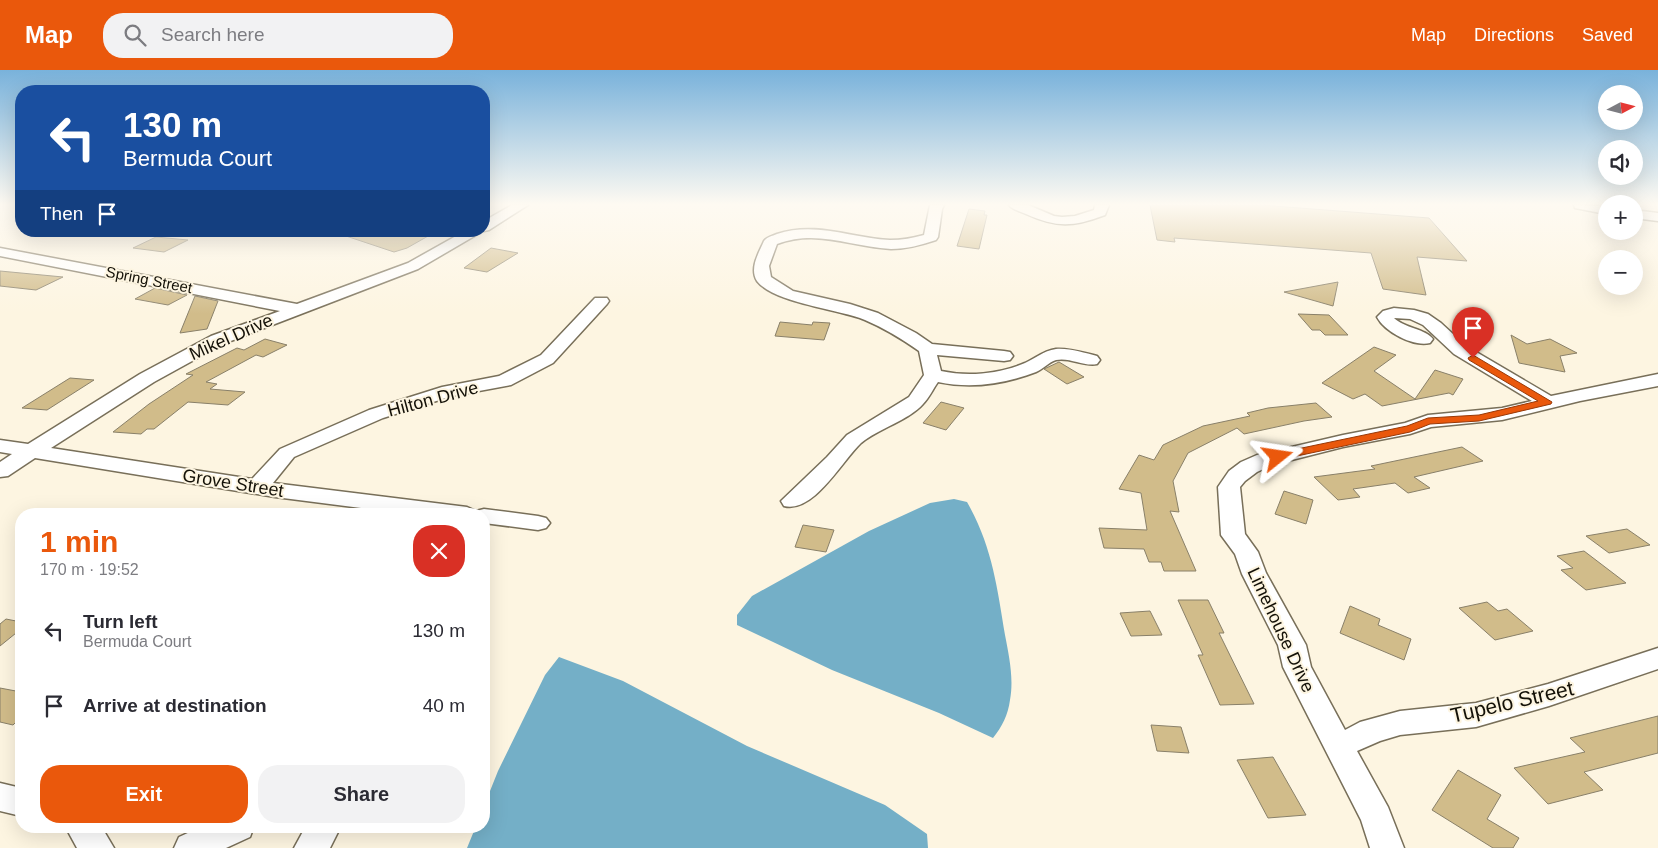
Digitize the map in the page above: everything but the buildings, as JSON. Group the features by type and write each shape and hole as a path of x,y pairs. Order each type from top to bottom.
{"street":[{"name":"Mikel Drive","path":"0,471 147,378 217,340 413,266 457,241"},
{"path":"771,241 761,266 764,279 788,295 844,307 872,317 910,337 927,349 1004,356"},
{"path":"872,241 894,245 919,241"},
{"name":"Spring Street","path":"0,252 298,309"},
{"name":"Hilton Drive","path":"257,487 287,453 376,414 449,391 504,382 547,359 601,301"},
{"path":"1424,339 1396,328 1386,320 1385,316 1394,312 1423,317 1440,330 1460,350 1547,402"},
{"path":"792,501 836,462 854,439 916,400 933,375 927,349"},
{"path":"933,375 952,380 973,382 1030,368 1048,356 1074,356 1091,360"},
{"name":"Limehouse Drive","path":"1387,848 1376,817 1297,667 1292,645 1254,574 1246,552 1233,535 1229,487 1237,476 1265,460 1343,441 1410,428 1428,421 1479,418 1547,402 1658,380"},
{"name":"Grove Street","path":"0,446 257,487 420,508"},
{"path":"490,517 538,523"},
{"name":"Tupelo Street","path":"1337,746 1363,736 1370,731 1400,723 1476,715 1549,695 1658,658"},
{"path":"0,797 15,801"},
{"path":"86,833 97,848"},
{"path":"191,848 223,833"},
{"path":"311,848 321,833"}],"water":[{"path":"954,499 967,502 988,550 996,583 1009,659 1011,692 1008,711 993,738 939,713 832,670 737,625 737,615 752,596 869,531 930,503"},
{"path":"559,657 623,681 747,746 885,805 927,834 928,848 467,848 473,833 490,833 490,791 545,675"}],"route":[{"path":"1278,457 1343,441 1410,428 1428,421 1479,418 1547,402 1473,358"}]}
